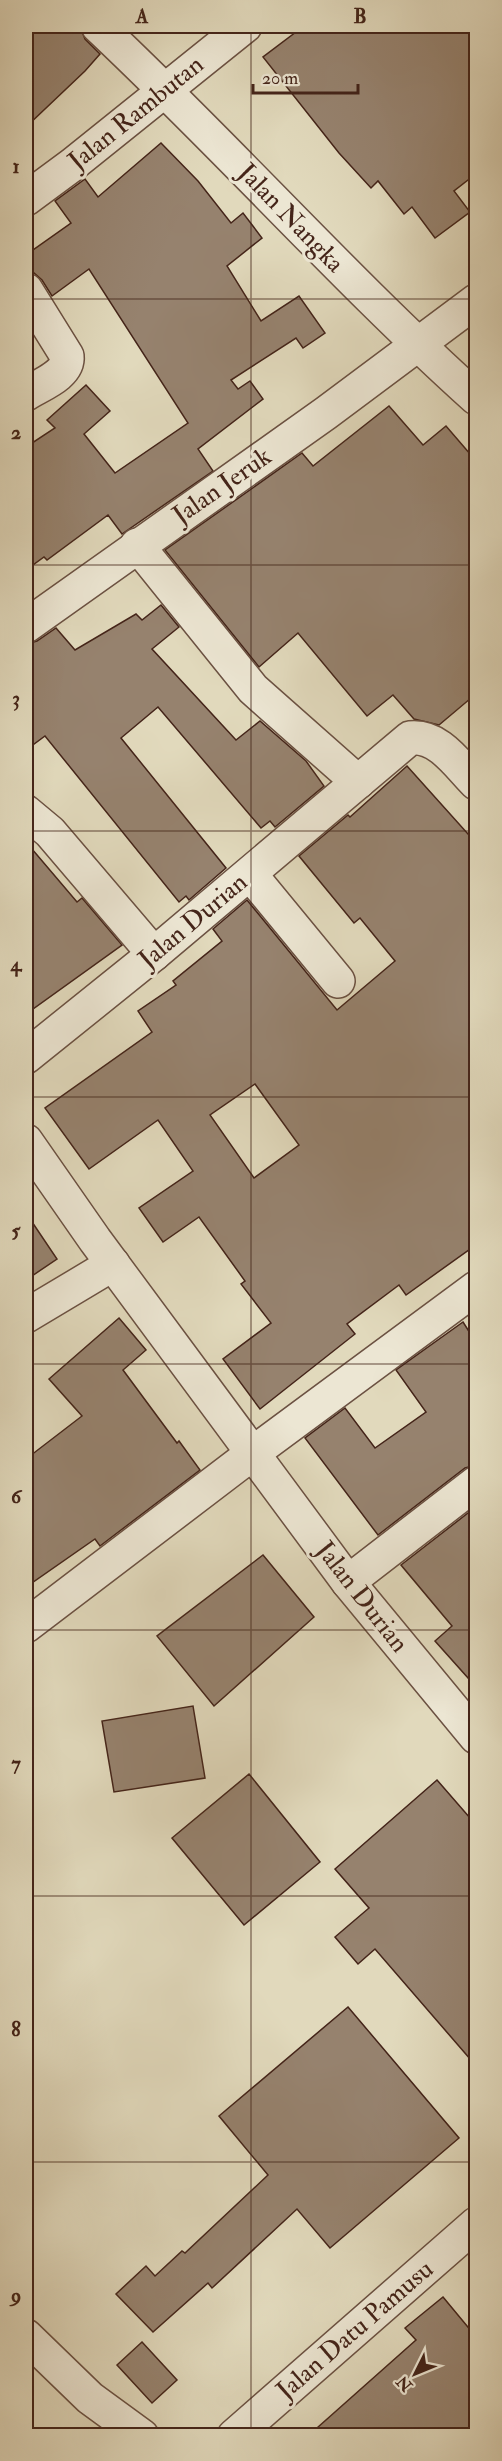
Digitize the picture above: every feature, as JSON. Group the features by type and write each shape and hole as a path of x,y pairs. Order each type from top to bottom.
{"street":[{"name":"Jalan Nangka","path":"98,26 166,90 328,257 418,345 477,398"},
{"name":"Jalan Rambutan","path":"26,199 245,26"},
{"path":"26,290 67,356 68,362 64,371 26,394"},
{"path":"418,345 477,301"},
{"name":"Jalan Jeruk","path":"26,626 418,345"},
{"path":"136,546 253,689 358,782"},
{"name":"Jalan Durian","path":"26,1057 154,954 410,738 423,737 437,744 477,783"},
{"path":"26,812 50,832 154,954"},
{"path":"250,874 338,981"},
{"name":"Jalan Durian","path":"26,1141 113,1264 348,1582 477,1737"},
{"path":"26,1316 113,1264"},
{"path":"26,1626 253,1453 477,1288"},
{"path":"348,1582 477,1483"},
{"name":"Jalan Datu Pamusu","path":"234,2436 477,2224"},
{"path":"26,2336 90,2398 142,2436"},
{"path":"262,2436 278,2397"},
{"path":"90,2398 115,2436"}],"building":[{"path":"26,26 80,26 85,39 100,54 26,127"},
{"path":"304,26 477,26 477,173 454,191 470,212 435,238 412,207 404,214 378,181 371,188 339,153 263,57"},
{"path":"161,143 198,181 231,223 243,213 262,238 227,266 261,321 299,296 325,333 303,348 296,338 231,380 238,389 250,381 263,399 198,449 213,471 122,534 108,515 47,560 44,557 26,570 26,447 55,428 47,420 86,385 110,411 84,434 115,473 188,423 89,269 52,296 42,280 34,273 26,271 26,255 71,223 55,201 85,179 98,197"},
{"path":"389,406 423,445 446,426 477,462 477,693 439,725 414,719 393,695 367,716 298,633 259,667 165,550 302,453 313,466"},
{"path":"161,605 179,627 152,649 236,740 260,721 306,761 324,786 275,827 270,821 261,828 158,707 121,738 226,868 189,900 186,896 179,902 45,736 26,750 26,644 37,641 56,628 75,650 136,614 142,620"},
{"path":"407,766 477,844 477,1244 406,1295 399,1285 347,1324 355,1334 260,1409 223,1359 271,1323 241,1284 245,1281 199,1217 163,1242 139,1208 193,1171 158,1120 89,1169 45,1108 152,1032 138,1011 176,985 173,981 222,941 213,929 247,900 337,1010 395,961 360,918 354,923 299,856 348,815 350,817","holes":["255,1084 299,1145 254,1178 210,1115"]},
{"path":"26,842 77,902 82,898 122,945 26,1014"},
{"path":"26,1213 57,1259 26,1280"},
{"path":"119,1318 146,1350 123,1370 200,1470 100,1546 95,1539 26,1587 26,1459 82,1416 49,1379"},
{"path":"463,1322 477,1344 477,1465 465,1468 378,1535 305,1438 345,1408 375,1448 426,1412 396,1370"},
{"path":"477,1506 477,1688 435,1641 452,1626 401,1565"},
{"path":"263,1555 314,1617 214,1706 157,1636"},
{"path":"193,1706 205,1778 114,1792 102,1721"},
{"path":"249,1774 320,1862 244,1925 172,1838"},
{"path":"437,1780 477,1826 477,2067 375,1949 358,1964 335,1937 369,1908 335,1869"},
{"path":"348,2007 459,2138 330,2248 297,2209 212,2288 208,2283 153,2332 116,2294 146,2266 155,2276 182,2251 185,2253 268,2175 219,2116"},
{"path":"443,2297 477,2338 477,2436 308,2436 416,2340 405,2328"},
{"path":"142,2342 177,2380 152,2403 117,2365"}]}
